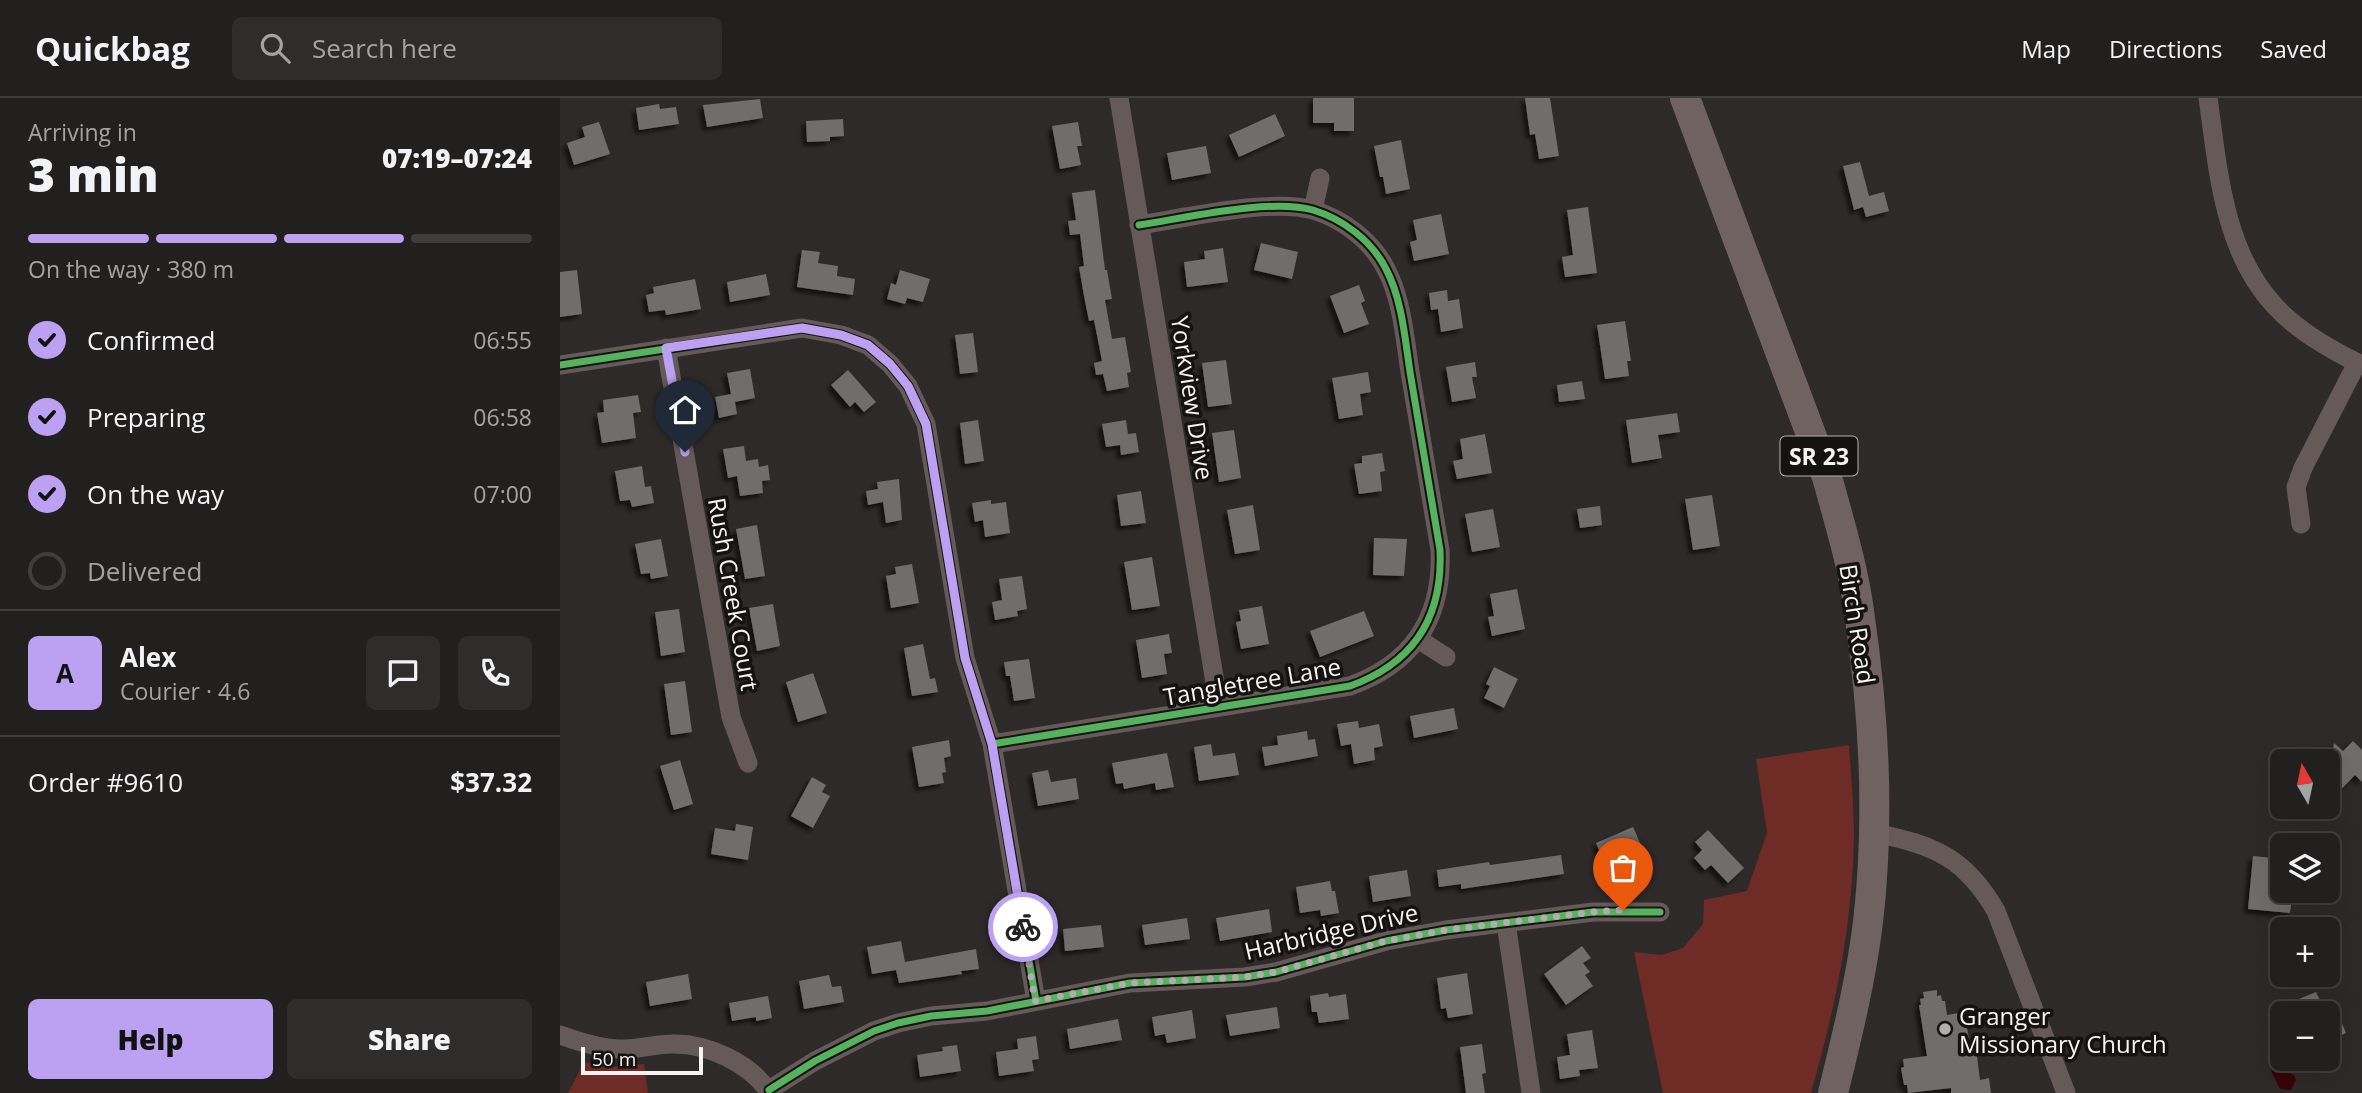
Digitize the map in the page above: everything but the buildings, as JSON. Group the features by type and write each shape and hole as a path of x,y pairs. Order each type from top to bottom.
{"main road":[{"name":"Birch Road","path":"1685,98 1827,477 1842,530 1859,609 1870,712 1875,833"},
{"name":"SR 23","path":"1833,1093 1857,995 1868,922 1875,833"}],"street":[{"name":"Yorkview Drive","path":"1119,98 1219,707"},
{"path":"2208,98 2221,188 2229,221 2255,280 2273,305 2301,330 2359,364 2303,468 2296,487 2301,524"},
{"path":"1313,210 1320,178"},
{"name":"Tangletree Lane","path":"992,744 1363,681 1395,662 1418,639 1438,595 1441,575 1440,550 1403,330 1394,289 1386,269 1365,241 1348,227 1313,210 1282,206 1139,225"},
{"path":"560,365 802,328 841,335 868,345 898,372 918,402 926,424 965,658 992,744 1035,1001"},
{"name":"Rush Creek Court","path":"666,348 731,717 748,763"},
{"path":"1418,639 1446,657"},
{"path":"1875,833 1916,841 1937,850 1954,861 1979,884 1996,911 2066,1093"},
{"name":"Harbridge Drive","path":"769,1092 841,1046 898,1023 1130,983 1255,975 1386,941 1446,930 1593,912 1660,912"},
{"path":"1506,923 1531,1093"},
{"path":"560,1035 590,1045 617,1049 672,1044 714,1051 738,1063 769,1092"}],"shaded area":[{"path":"1849,745 1854,836 1850,901 1835,998 1811,1093 1663,1093 1634,952 1662,955 1683,948 1703,924 1704,900 1747,891 1767,833 1756,759"},
{"path":"584,1062 613,1067 644,1064 648,1093 568,1093"},
{"path":"2271,1071 2290,1071 2296,1080 2291,1090 2280,1089"}],"cycle path":[{"path":"992,744 1350,686 1372,676 1407,651 1430,616 1436,596 1440,550 1402,319 1396,293 1386,269 1373,249 1356,232 1335,219 1313,210 1295,207 1227,210 1139,225"},
{"path":"560,365 802,328 841,335 868,345 890,364 908,386 926,424 965,658 992,744 1036,1001"},
{"path":"769,1090 815,1061 874,1031 931,1016 987,1011 1130,983 1245,977 1276,972 1386,941 1446,930 1593,912 1660,912"}],"way so far":[{"path":"1023,927 1035,1001 1130,983 1245,977 1276,972 1386,941 1446,930 1623,910"}],"place":[{"name":"Granger Missionary Church","path":"1945,1029"}],"route":[{"path":"685,452 666,348 802,328 818,330 868,345 898,372 908,386 918,402 926,424 965,658 992,744 1023,927"}]}
